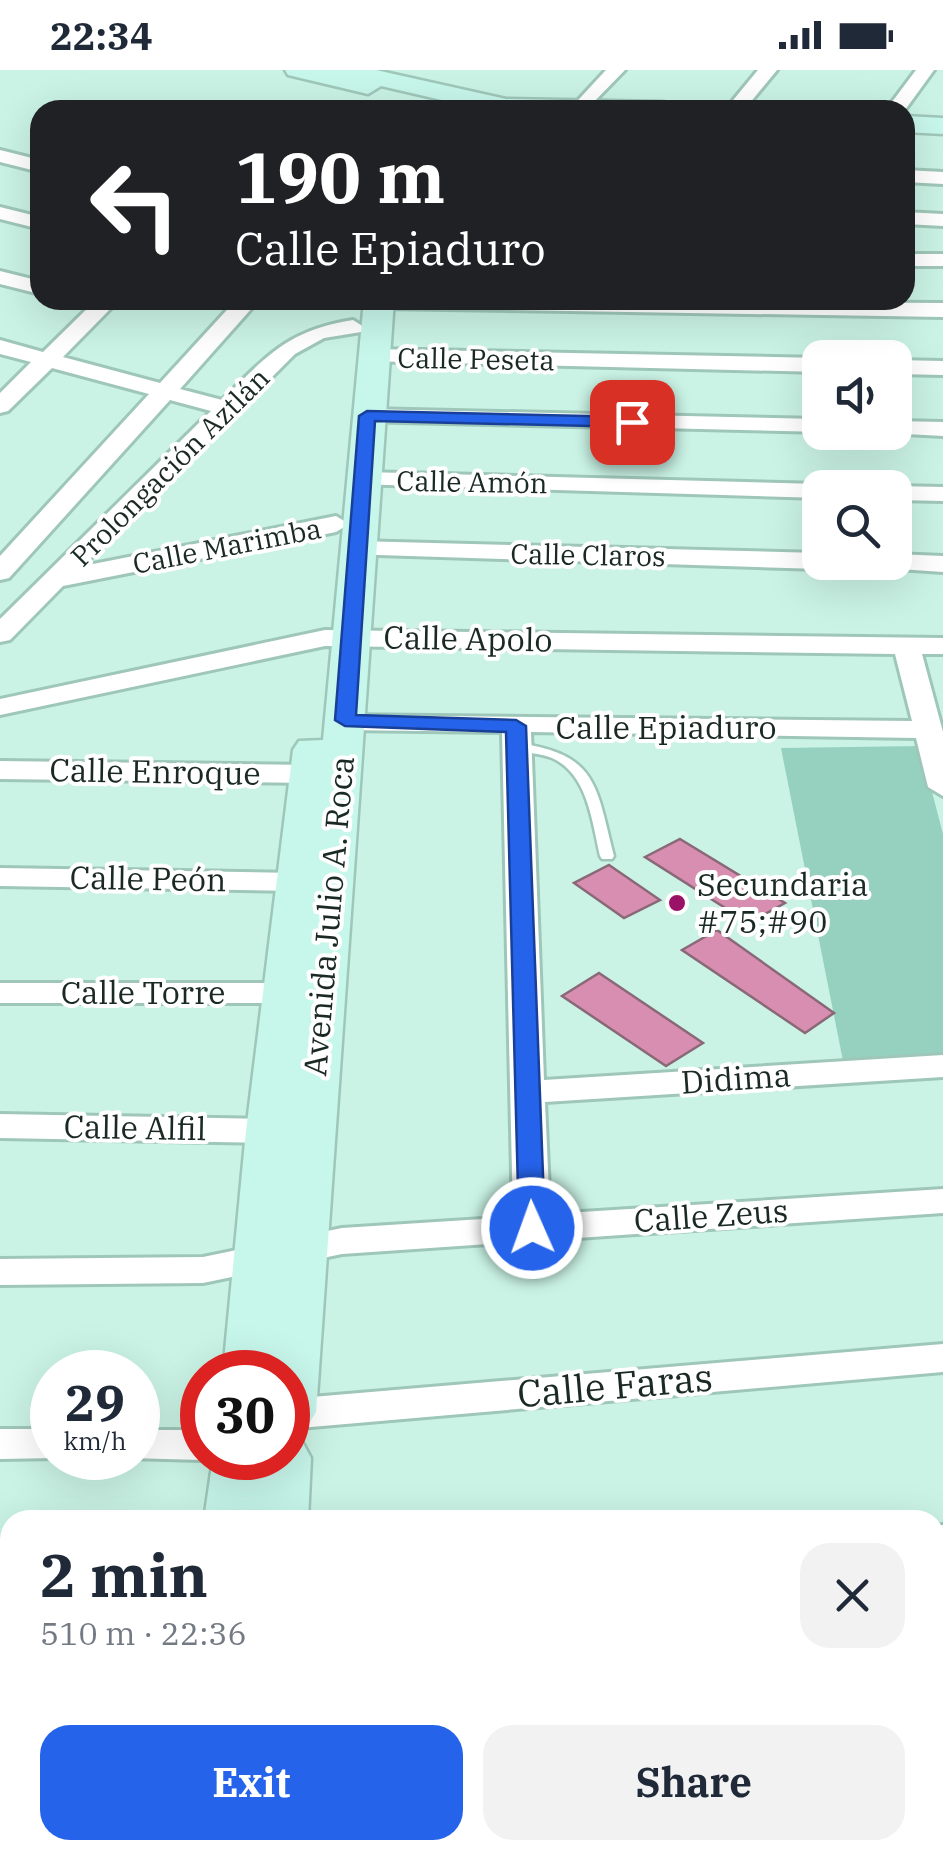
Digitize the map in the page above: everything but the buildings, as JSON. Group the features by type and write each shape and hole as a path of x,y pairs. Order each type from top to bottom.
{"street":[{"path":"297,70 358,74 465,100"},
{"path":"585,100 616,70"},
{"path":"742,100 768,70"},
{"path":"902,100 925,70"},
{"path":"915,125 943,126"},
{"path":"915,139 943,140"},
{"path":"0,156 30,164"},
{"path":"915,177 943,178"},
{"path":"0,213 30,221"},
{"path":"915,219 943,220"},
{"path":"915,260 943,260"},
{"path":"0,277 30,285"},
{"path":"0,406 48,362 91,310"},
{"name":"Prolongación Aztlán","path":"0,572 239,310"},
{"path":"368,317 943,310"},
{"name":"Prolongación Aztlán","path":"0,634 296,342 368,317"},
{"name":"Calle Peseta","path":"368,317 802,364"},
{"name":"Avenida Julio A. Roca","path":"346,537 364,480 368,317"},
{"name":"Avenida Julio A. Roca","path":"252,1350 296,882 310,774 337,638 368,317"},
{"path":"0,347 229,408"},
{"path":"912,367 943,368"},
{"path":"367,416 802,426"},
{"path":"912,428 943,429"},
{"name":"Calle Amón","path":"364,480 802,491"},
{"path":"912,493 943,494"},
{"name":"Calle Claros","path":"346,537 802,560"},
{"name":"Calle Marimba","path":"59,579 346,537"},
{"path":"912,563 943,564"},
{"name":"Avenida Julio A. Roca","path":"293,1350 345,720 337,638"},
{"name":"Calle Apolo","path":"0,707 337,638 943,646"},
{"path":"906,645 943,786"},
{"name":"Calle Epiaduro","path":"345,720 516,737 927,730"},
{"path":"516,737 532,1228"},
{"name":"Calle Enroque","path":"0,770 310,774"},
{"name":"Calle Peón","path":"0,876 296,882"},
{"name":"Calle Torre","path":"0,992 286,993"},
{"name":"Didima","path":"528,1092 943,1066"},
{"name":"Calle Alfil","path":"0,1126 270,1130"},
{"name":"Calle Zeus","path":"0,1272 204,1270 342,1242 943,1201"},
{"name":"Calle Faras","path":"310,1411 943,1358"},
{"path":"0,1444 30,1444"},
{"path":"235,1510 239,1480"},
{"path":"280,1510 282,1480"}],"lane":[{"path":"516,737 568,758 585,775 606,856"}],"green space":[{"path":"920,746 943,834 943,1059 844,1066 781,748"}],"place":[{"name":"Secundaria #75;#90","path":"677,903"}],"route":[{"path":"532,1228 516,726 345,720 367,416 632,422"}]}
